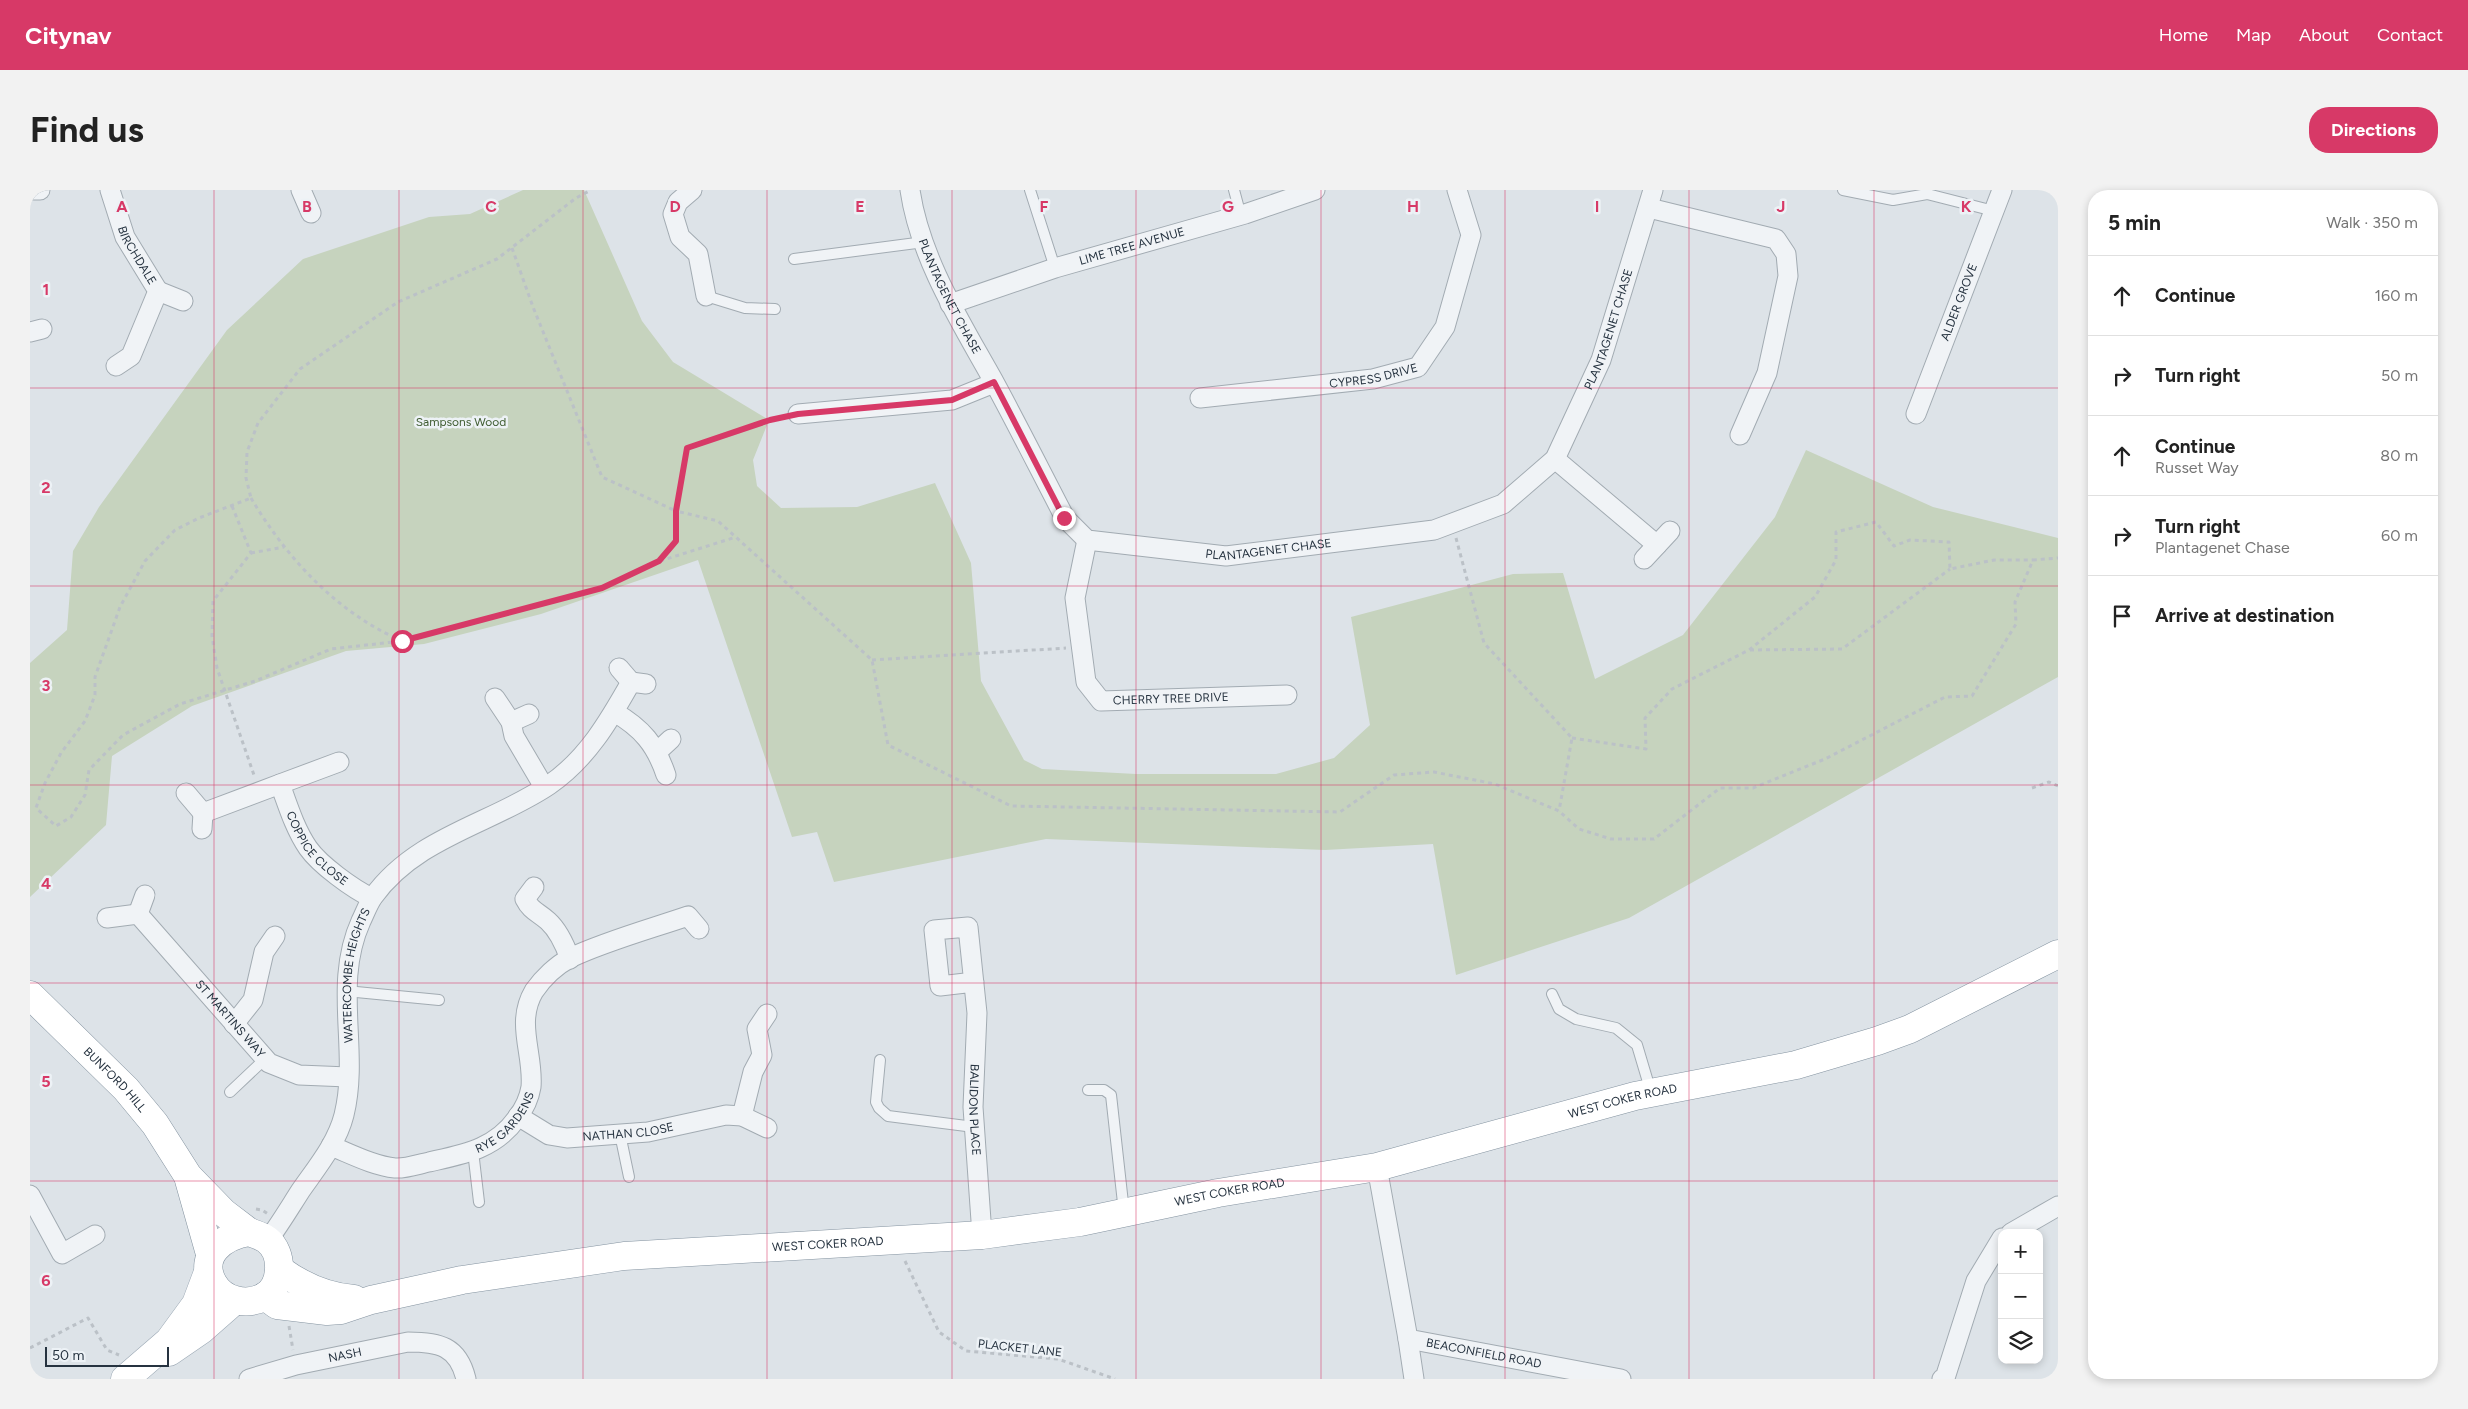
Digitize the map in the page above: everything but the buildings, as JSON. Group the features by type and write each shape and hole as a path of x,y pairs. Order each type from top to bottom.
{"main road":[{"name":"WEST COKER ROAD","path":"265,1296 277,1305 327,1311 341,1310 371,1300 462,1280 624,1256 982,1235 1080,1222 1218,1193 1377,1167 1651,1093 1796,1065 1877,1042 1948,1011 2058,954"},
{"name":"BUNFORD HILL","path":"30,995 126,1089 155,1124 188,1176"},
{"path":"188,1176 224,1213 258,1236 276,1253 280,1270 275,1284 265,1296 249,1301 217,1278 188,1176"},
{"path":"126,1379 201,1330 217,1278 221,1241 234,1234 258,1236"},
{"name":"WEST COKER ROAD","path":"280,1270 300,1284 328,1295 371,1300"},
{"path":"126,1379 169,1341 217,1278"}],"street":[{"path":"34,190 40,190"},
{"name":"BIRCHDALE","path":"110,190 125,237 158,291 183,301"},
{"path":"302,190 311,213"},
{"path":"692,190 678,202 673,214 680,237 698,254 706,296"},
{"name":"PLANTAGENET CHASE","path":"910,190 913,210 924,242 950,304 994,382 1064,518 1087,540 1226,556 1434,530 1503,504 1555,460 1601,360 1653,190"},
{"name":"LIME TREE AVENUE","path":"950,304 1055,268 1241,216 1315,190"},
{"name":"CYPRESS DRIVE","path":"1200,398 1373,379 1418,367 1444,327 1471,235 1457,190"},
{"name":"ALDER GROVE","path":"1916,414 2002,190"},
{"path":"1649,208 1776,239 1786,254 1788,276 1767,373 1740,436"},
{"name":"BIRCHDALE","path":"116,366 131,356 158,291"},
{"path":"798,414 952,400 994,382"},
{"path":"1555,460 1657,545"},
{"path":"1644,559 1670,531"},
{"name":"CHERRY TREE DRIVE","path":"1087,540 1075,598 1086,682 1101,701 1286,695"},
{"name":"WATERCOMBE HEIGHTS","path":"258,1236 331,1146 344,1115 348,1077 346,991 350,958 357,931 372,898 394,872 412,856 544,787 567,771 582,757 614,712 632,678"},
{"path":"495,698 511,722 514,736 544,787"},
{"path":"614,712 664,745 666,775"},
{"path":"511,722 529,714"},
{"path":"186,793 202,821 260,792 339,762"},
{"name":"COPPICE CLOSE","path":"280,784 300,834 309,850 353,889 372,898"},
{"path":"107,918 138,914 145,895"},
{"path":"523,895 530,909 548,921 555,930 570,958"},
{"name":"ST MARTINS WAY","path":"138,914 269,1063 299,1075 348,1077"},
{"name":"RYE GARDENS","path":"331,1146 379,1164 397,1168 472,1151 489,1144 506,1133 526,1104 530,1088 531,1071 524,1036 525,1020 534,992 545,977 570,958 691,915"},
{"path":"234,1024 253,1000 264,952 275,936"},
{"name":"BALIDON PLACE","path":"974,982 977,1013 973,1090 974,1127 982,1235"},
{"path":"742,1116 754,1072 762,1055 755,1024"},
{"name":"NATHAN CLOSE","path":"518,1116 549,1135 567,1138 620,1134 681,1126 712,1117 742,1116 767,1128"},
{"name":"BEACONFIELD ROAD","path":"1377,1167 1414,1379"},
{"path":"30,1195 62,1254 95,1235"},
{"path":"2017,1229 2058,1206"},
{"path":"1944,1379 1976,1281 1998,1245"},
{"name":"BEACONFIELD ROAD","path":"1408,1339 1621,1379"},
{"name":"NASH","path":"249,1379 288,1367 408,1342 426,1342 442,1346 462,1363 466,1379"}],"lane":[{"path":"1030,190 1055,268"},
{"path":"1234,190 1241,216"},
{"path":"1843,190 1893,200 1927,194 1994,211"},
{"path":"794,259 924,242"},
{"path":"706,296 745,308 775,309"},
{"path":"346,991 439,1000"},
{"path":"1552,994 1559,1010 1576,1019 1616,1028 1637,1045 1651,1093"},
{"path":"230,1092 265,1059"},
{"path":"880,1060 876,1102 879,1108 888,1116 974,1127"},
{"path":"1088,1090 1104,1090 1111,1095 1124,1213"},
{"path":"620,1134 629,1177"},
{"path":"472,1151 479,1202"}],"path":[{"path":"402,641 377,630 342,607 284,547 266,524 251,498 246,478 247,452 258,423 300,369 398,302 497,259 576,198 591,190"},
{"path":"512,248 533,307 602,477 676,511 718,521 872,660 888,746 1011,806 1340,812 1394,775 1434,772 1495,784 1559,811 1579,829 1611,839 1654,839 1720,788 1753,788 1825,759 1944,697 1972,696 2016,624 2015,602 2033,560"},
{"path":"659,561 676,541 676,511 687,448 770,420 798,414"},
{"path":"251,498 199,518 175,530 145,561 120,607 95,677 95,695 85,721 60,753 45,783 36,808 56,826 71,817 85,795 89,770 123,735 180,704 225,691 331,649 402,641 602,588 659,561 736,537"},
{"path":"232,506 250,553"},
{"path":"1452,523 1484,643 1572,738 1646,749 1645,718 1672,689 1749,650 1815,597 1836,560 1836,532 1876,522 1894,546 1910,540 1948,542 1950,569"},
{"path":"260,792 217,668 212,636 213,601 250,553 284,547"},
{"path":"1749,650 1842,649 1950,569 1994,560 2058,558"},
{"path":"872,660 1081,647"},
{"path":"1559,811 1572,738"},
{"path":"2032,788 2049,782 2058,786"},
{"name":"PLACKET LANE","path":"895,1240 939,1332 966,1352 1058,1359 1115,1379"},
{"path":"30,1348 88,1318 107,1350"}],"green space":[{"name":"Sampsons Wood","path":"523,190 584,190 642,321 673,362 769,420 753,460 757,486 781,508 857,507 935,483 971,563 981,681 1024,760 1042,769 1136,774 1276,774 1334,758 1370,725 1351,617 1513,574 1563,573 1595,679 1683,635 1775,517 1806,450 1933,507 2058,538 2058,677 1629,918 1456,975 1433,844 1325,850 1046,839 834,882 817,832 792,837 698,560 541,614 424,644 346,651 192,706 112,756 106,825 30,897 30,663 67,630 73,551 99,507 227,330 303,259 429,217 470,214"}],"route":[{"path":"402,641 602,588 659,561 676,541 676,511 687,448 770,420 798,414 952,400 994,382 1064,518"}]}
